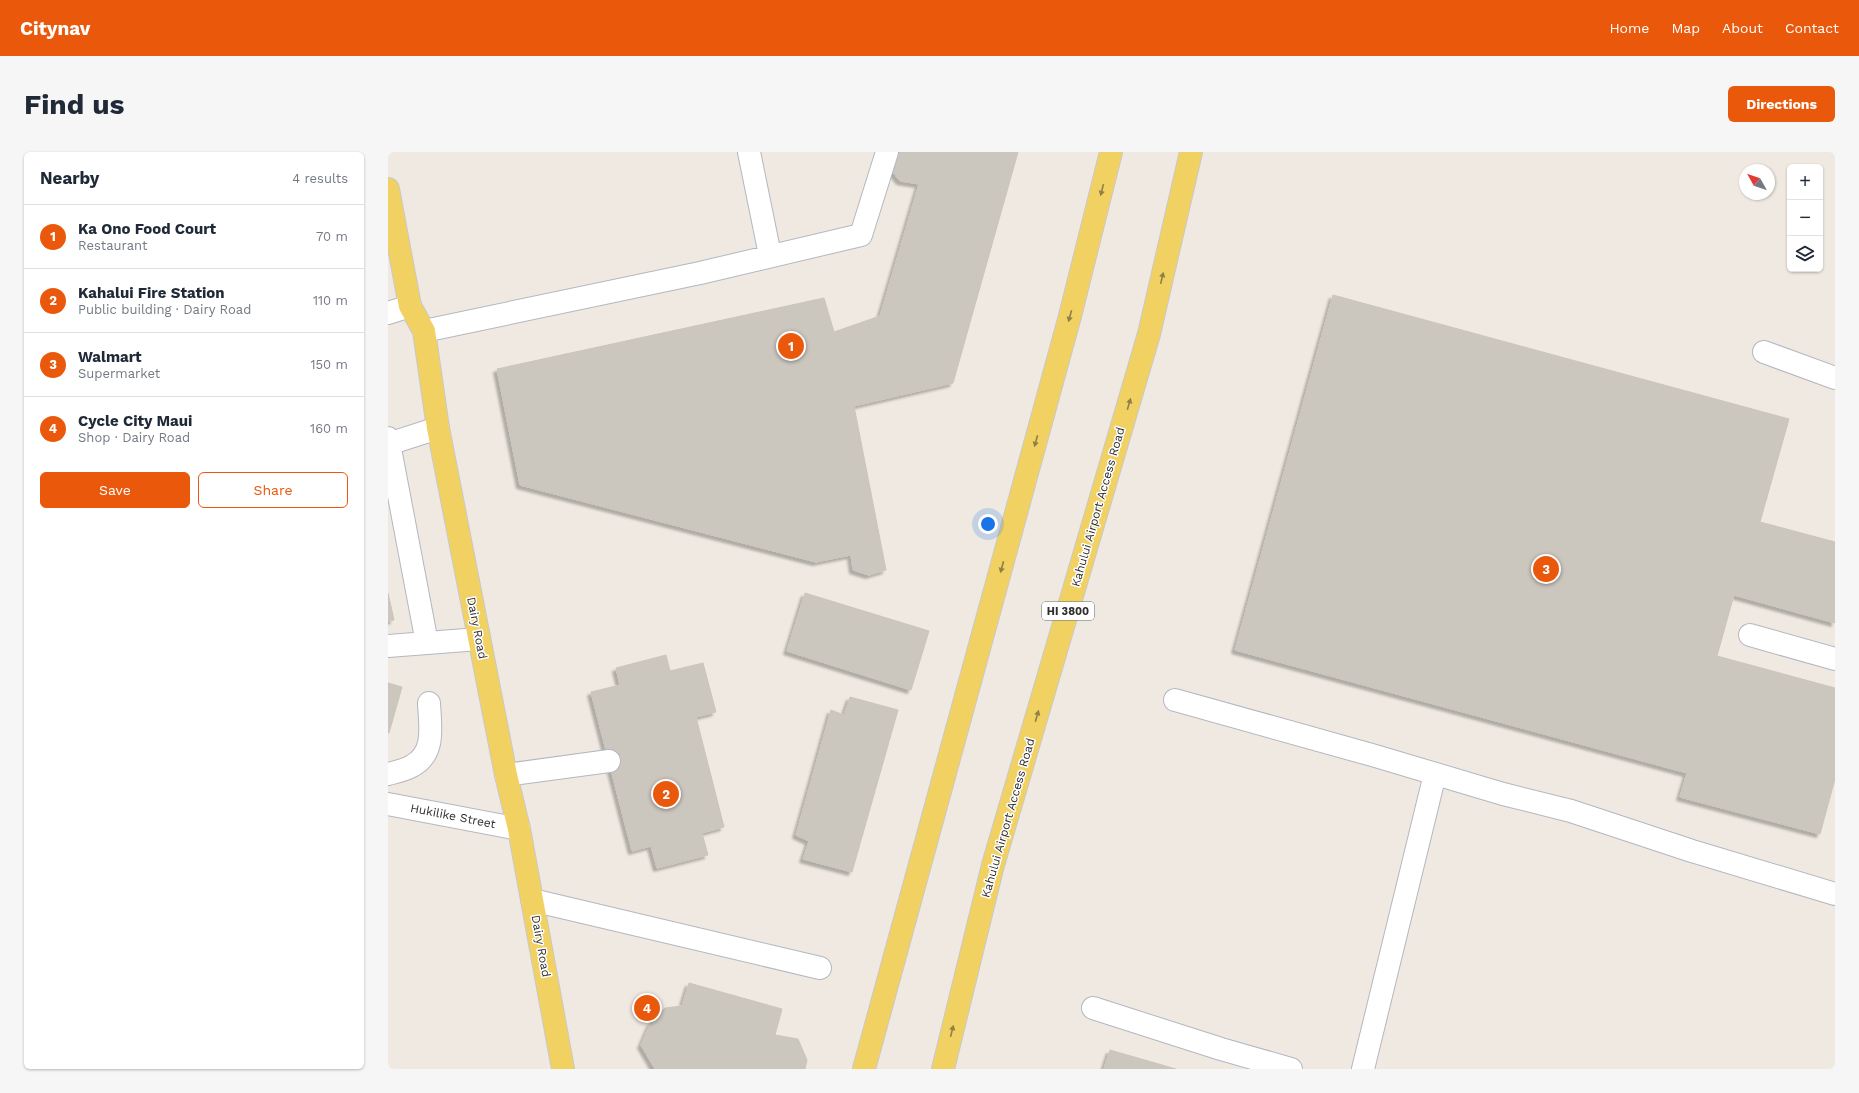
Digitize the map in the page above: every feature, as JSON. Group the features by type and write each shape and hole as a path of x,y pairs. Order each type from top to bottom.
{"main road":[{"path":"864,1069 1070,316 1111,152"},
{"name":"Kahului Airport Access Road","path":"943,1069 993,865 1149,334 1191,152"},
{"name":"Dairy Road","path":"388,189 410,306 424,331 438,428 506,775 519,829 563,1069"}],"street":[{"path":"749,152 770,255"},
{"path":"424,331 700,273 770,255 861,235 887,152"},
{"path":"388,313 410,306"},
{"path":"1764,352 1835,378"},
{"path":"428,643 388,442 438,428"},
{"path":"1750,635 1835,659"},
{"path":"388,646 479,639"},
{"path":"1175,700 1249,722 1315,738 1504,794 1571,811 1700,853 1835,894"},
{"path":"388,774 412,766 426,754 430,743 429,703"},
{"path":"506,775 609,761"},
{"path":"1364,1069 1434,774"},
{"name":"Hukilike Street","path":"388,804 519,829"},
{"path":"532,900 820,968"},
{"path":"1093,1008 1222,1049 1291,1069"}],"building":[{"path":"891,152 1018,152 953,383 854,406 886,570 869,575 853,570 851,555 816,562 520,485 497,369 824,298 834,332 880,316 919,184 900,181 888,166"},
{"path":"1333,295 1789,419 1760,522 1835,542 1835,623 1734,595 1717,656 1835,688 1835,779 1820,834 1680,797 1687,773 1235,650"},
{"path":"388,593 394,620 388,621"},
{"path":"805,593 929,631 911,690 787,651"},
{"path":"666,655 670,671 703,663 716,712 696,717 724,827 702,833 708,855 657,868 651,846 632,851 591,692 620,685 616,668"},
{"path":"388,683 402,687 389,733 388,732"},
{"path":"850,697 898,710 852,872 803,859 809,841 796,835 831,710 844,715"},
{"path":"689,983 782,1009 775,1035 798,1039 807,1060 805,1069 655,1069 641,1045 650,1024 665,1008 682,1006"},
{"path":"1110,1050 1176,1069 1104,1069"}],"place":[{"name":"Ka Ono Food Court","path":"791,346"},
{"name":"Walmart","path":"1546,569"},
{"name":"Kahalui Fire Station","path":"666,794"},
{"name":"Cycle City Maui","path":"647,1008"}]}
